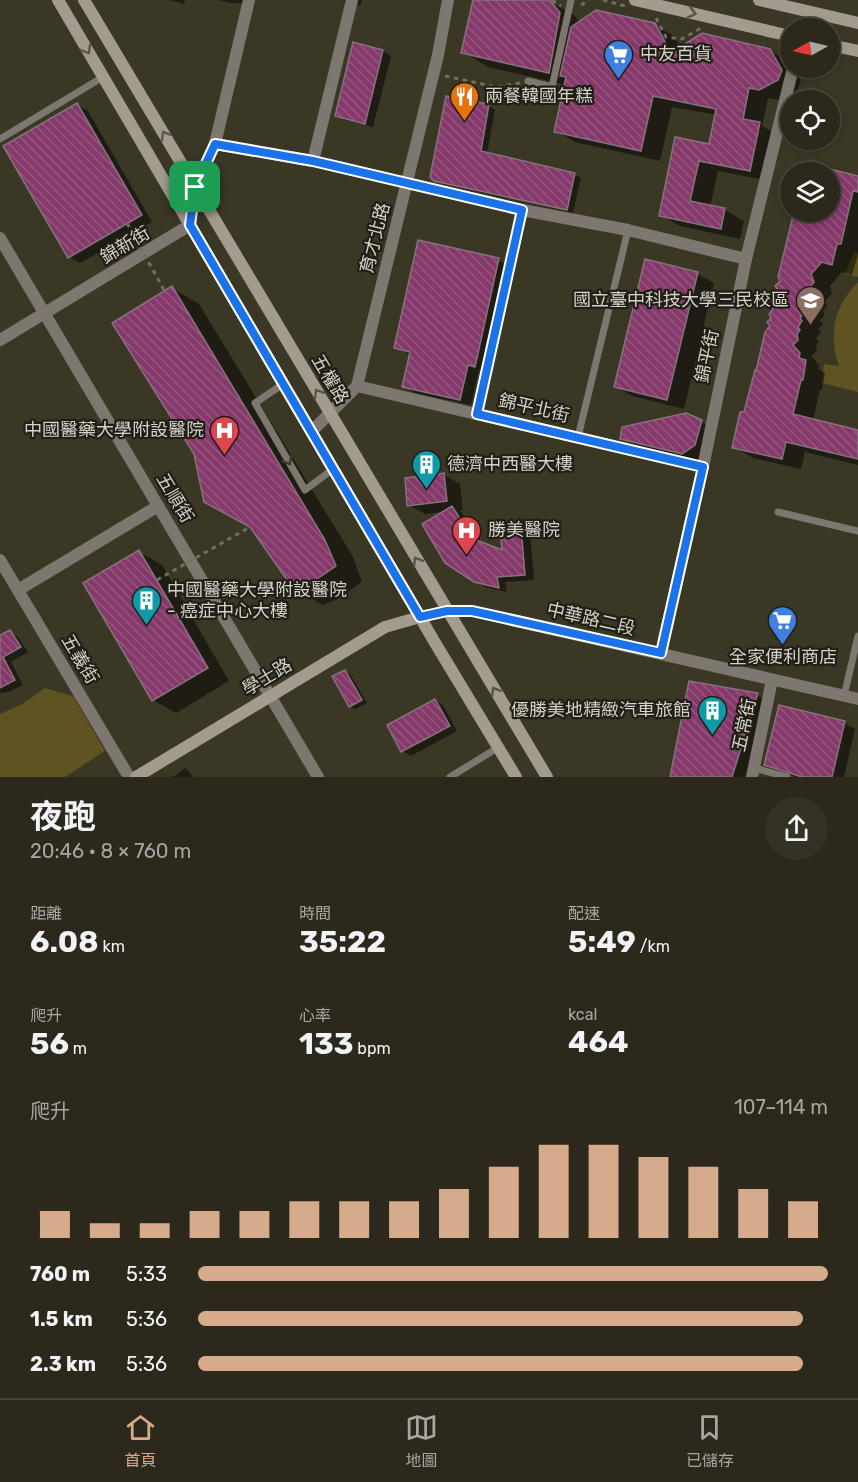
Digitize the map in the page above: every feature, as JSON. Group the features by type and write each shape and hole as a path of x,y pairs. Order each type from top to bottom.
{"main road":[{"path":"58,0 516,777"},
{"name":"五權路","path":"84,0 547,777"},
{"path":"635,0 780,34"},
{"path":"759,0 792,4 858,23"},
{"path":"840,47 858,51"},
{"name":"學士路","path":"136,777 385,627 420,617"}],"street":[{"path":"190,225 195,187 215,144 249,0"},
{"path":"313,161 352,0"},
{"name":"育才北路","path":"357,386 438,55 448,0"},
{"name":"錦平街","path":"661,653 703,467 746,259 791,78"},
{"path":"215,144 313,161 522,210 627,230 746,259"},
{"name":"錦新街","path":"0,340 190,225"},
{"name":"五順街","path":"0,238 318,777"},
{"path":"311,432 357,386"},
{"name":"錦平北街","path":"357,386 703,467"},
{"path":"18,590 158,506"},
{"name":"五義街","path":"0,560 129,777"},
{"name":"中華路二段","path":"420,617 447,611 472,611 858,699"},
{"name":"五常街","path":"753,773 772,680"}],"lane":[{"path":"528,81 552,87 571,0"},
{"path":"0,138 103,77"},
{"path":"477,414 522,210"},
{"path":"578,437 627,230"},
{"path":"283,384 255,403 305,490 333,469"},
{"path":"778,512 858,531"},
{"path":"844,696 858,636"},
{"path":"450,777 499,747"},
{"path":"753,773 787,777"}],"path":[{"path":"445,76 496,87 528,81"},
{"path":"127,224 164,290"},
{"path":"157,580 250,527"}],"shaded area":[{"path":"854,252 858,253 858,277 845,274"},
{"path":"858,282 858,392 822,383 824,364 839,366 834,343 835,321 843,301"},
{"path":"45,688 73,696 105,751 65,777 0,777 0,714 22,704"}],"building":[{"path":"473,0 550,0 560,13 549,73 461,53"},
{"path":"596,10 655,23 671,53 702,33 770,49 780,66 780,75 778,80 759,90 749,88 743,119 760,122 750,171 699,161 690,201 725,208 721,229 659,216 675,137 709,144 716,109 653,96 641,151 554,132 566,77 560,76 571,27"},
{"path":"353,42 383,50 365,124 335,116"},
{"path":"446,96 489,104 481,151 575,173 567,210 434,181 430,177"},
{"path":"77,103 142,215 68,258 3,146"},
{"path":"840,172 858,176 858,192 853,191 841,244 837,244 832,265 822,262 811,274 814,282 806,291 809,295 804,299 806,304 802,308 804,313 798,327 800,330 797,334 798,340 793,345 800,353 799,358 806,360 793,414 858,430 858,459 786,442 782,459 732,448 740,412 744,412 765,332 770,326 767,322 774,308 771,305 776,299 773,296 778,290 775,286 780,281 778,277 792,222 840,222"},
{"path":"418,240 499,258 475,367 468,365 460,400 402,387 410,352 394,348"},
{"path":"645,259 698,272 667,400 614,387"},
{"path":"172,286 325,540 336,566 308,585 294,590 250,527 204,502 194,454 112,323"},
{"path":"686,413 702,420 695,445 682,454 620,439 622,427"},
{"name":"德濟中西醫大樓","path":"444,473 447,501 407,506 405,478"},
{"name":"勝美醫院","path":"452,506 466,528 479,541 502,550 500,529 521,527 525,575 497,577 499,588 474,582 445,563 422,524"},
{"name":"中國醫藥大學附設醫院 - 癌症中心大樓","path":"139,550 208,668 152,701 83,583"},
{"path":"10,630 21,647 3,657 15,680 0,688 0,635"},
{"path":"345,670 362,700 349,707 332,676"},
{"name":"優勝美地精緻汽車旅館","path":"689,681 758,693 732,777 670,777"},
{"path":"435,699 450,726 401,752 387,725"},
{"path":"779,705 845,721 832,777 802,777 764,765"}],"place":[{"name":"中友百貨","path":"619,80"},
{"name":"兩餐韓國年糕","path":"464,122"},
{"name":"國立臺中科技大學三民校區","path":"810,326"},
{"name":"中國醫藥大學附設醫院","path":"225,456"},
{"name":"德濟中西醫大樓","path":"426,490"},
{"name":"勝美醫院","path":"467,556"},
{"name":"中國醫藥大學附設醫院 - 癌症中心大樓","path":"146,626"},
{"name":"全家便利商店","path":"783,646"},
{"name":"優勝美地精緻汽車旅館","path":"712,736"}],"route":[{"path":"215,144 313,161 522,210 477,414 703,467 661,653 472,611 447,611 420,617 190,225 195,187 215,144"}]}
